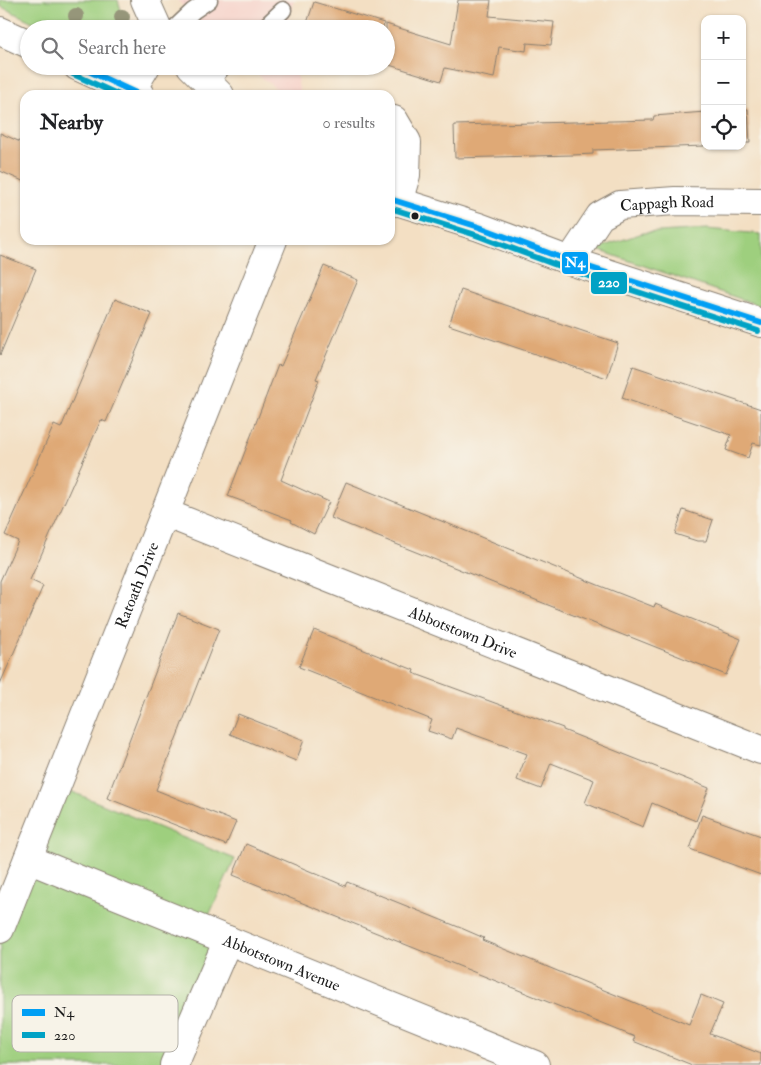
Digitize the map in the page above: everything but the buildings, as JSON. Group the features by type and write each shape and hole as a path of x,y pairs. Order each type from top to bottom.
{"street":[{"path":"145,0 154,20"},
{"path":"0,31 20,40"},
{"path":"97,75 129,90"},
{"path":"137,90 143,75"},
{"path":"395,122 407,142 406,175 395,199"},
{"path":"395,201 479,227 570,261 761,323"},
{"name":"Cappagh Road","path":"570,261 600,216 620,205 675,201 761,202"},
{"name":"Ratoath Drive","path":"0,929 271,245"},
{"name":"Abbotstown Drive","path":"165,513 761,750"},
{"name":"Abbotstown Avenue","path":"28,859 535,1065"},
{"path":"174,1065 228,940"}],"lane":[{"path":"184,20 209,0"},
{"path":"272,20 283,10"}],"shaded area":[{"path":"294,0 288,20 196,20 178,1"},
{"path":"258,75 297,75 299,90 278,90"}],"green space":[{"path":"0,0 118,0 124,20 29,20 0,6"},
{"path":"707,229 761,234 761,306 595,249 643,233"},
{"path":"58,786 235,859 204,926 29,858"},
{"path":"30,860 227,939 174,1065 0,1065 0,931"}],"transit line":[{"name":"220","path":"75,75 108,90"},
{"name":"N4","path":"97,75 129,90"},
{"name":"N4","path":"395,201 479,227 570,261 761,323"},
{"name":"220","path":"395,210 476,235 567,269 758,331"}]}
